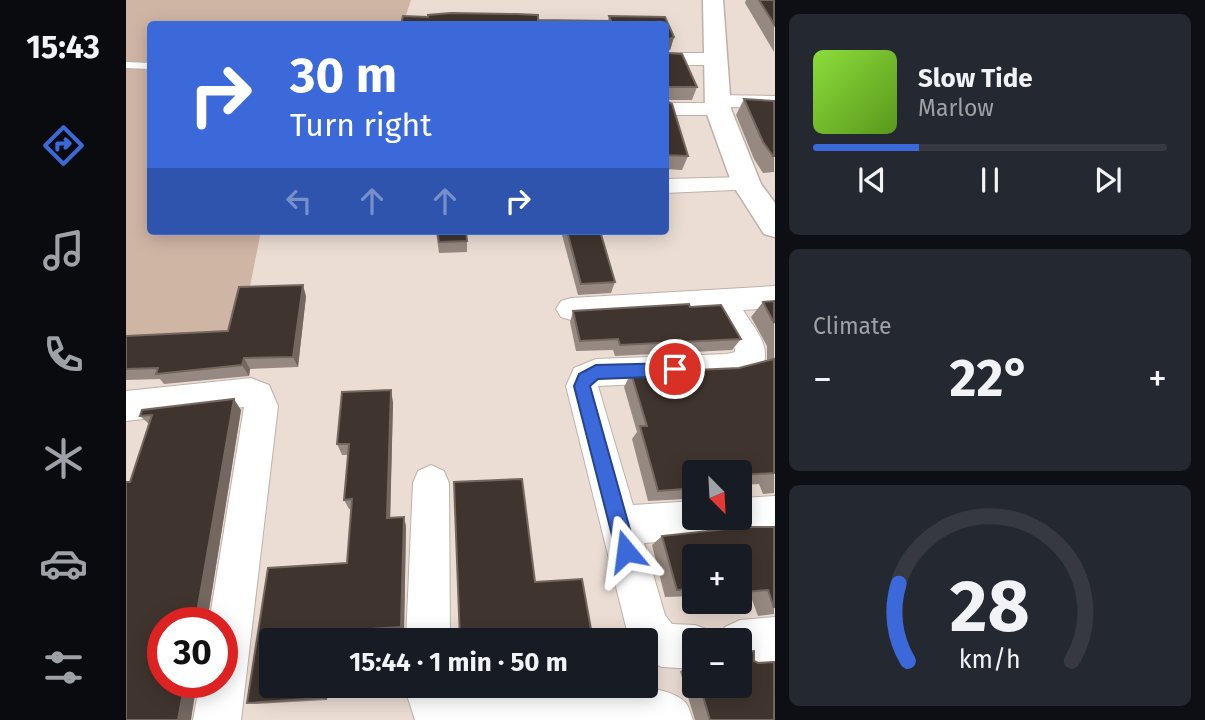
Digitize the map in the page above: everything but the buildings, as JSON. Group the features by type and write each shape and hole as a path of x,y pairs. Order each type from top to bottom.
{"main road":[{"path":"713,0 717,105 747,184 774,226"}],"street":[{"path":"669,59 717,60"},
{"path":"669,109 775,102"},
{"path":"669,186 747,184"},
{"path":"571,309 775,297"},
{"path":"682,646 662,645 647,627 582,393 584,379 596,372 727,367 750,362 750,348 722,300"},
{"path":"126,406 251,393 257,396 261,406 217,720"},
{"path":"428,628 431,483"},
{"path":"752,516 775,515"},
{"path":"619,525 682,521"},
{"path":"752,641 775,639"},
{"path":"431,698 434,709 445,720 627,709 658,713 669,720"}],"lane":[{"path":"126,65 147,66"}],"shaded area":[{"path":"126,0 411,0 404,21 147,21 147,235 260,235 241,332 126,346"}],"route":[{"path":"626,551 582,386 584,379 596,372 675,369"}]}
